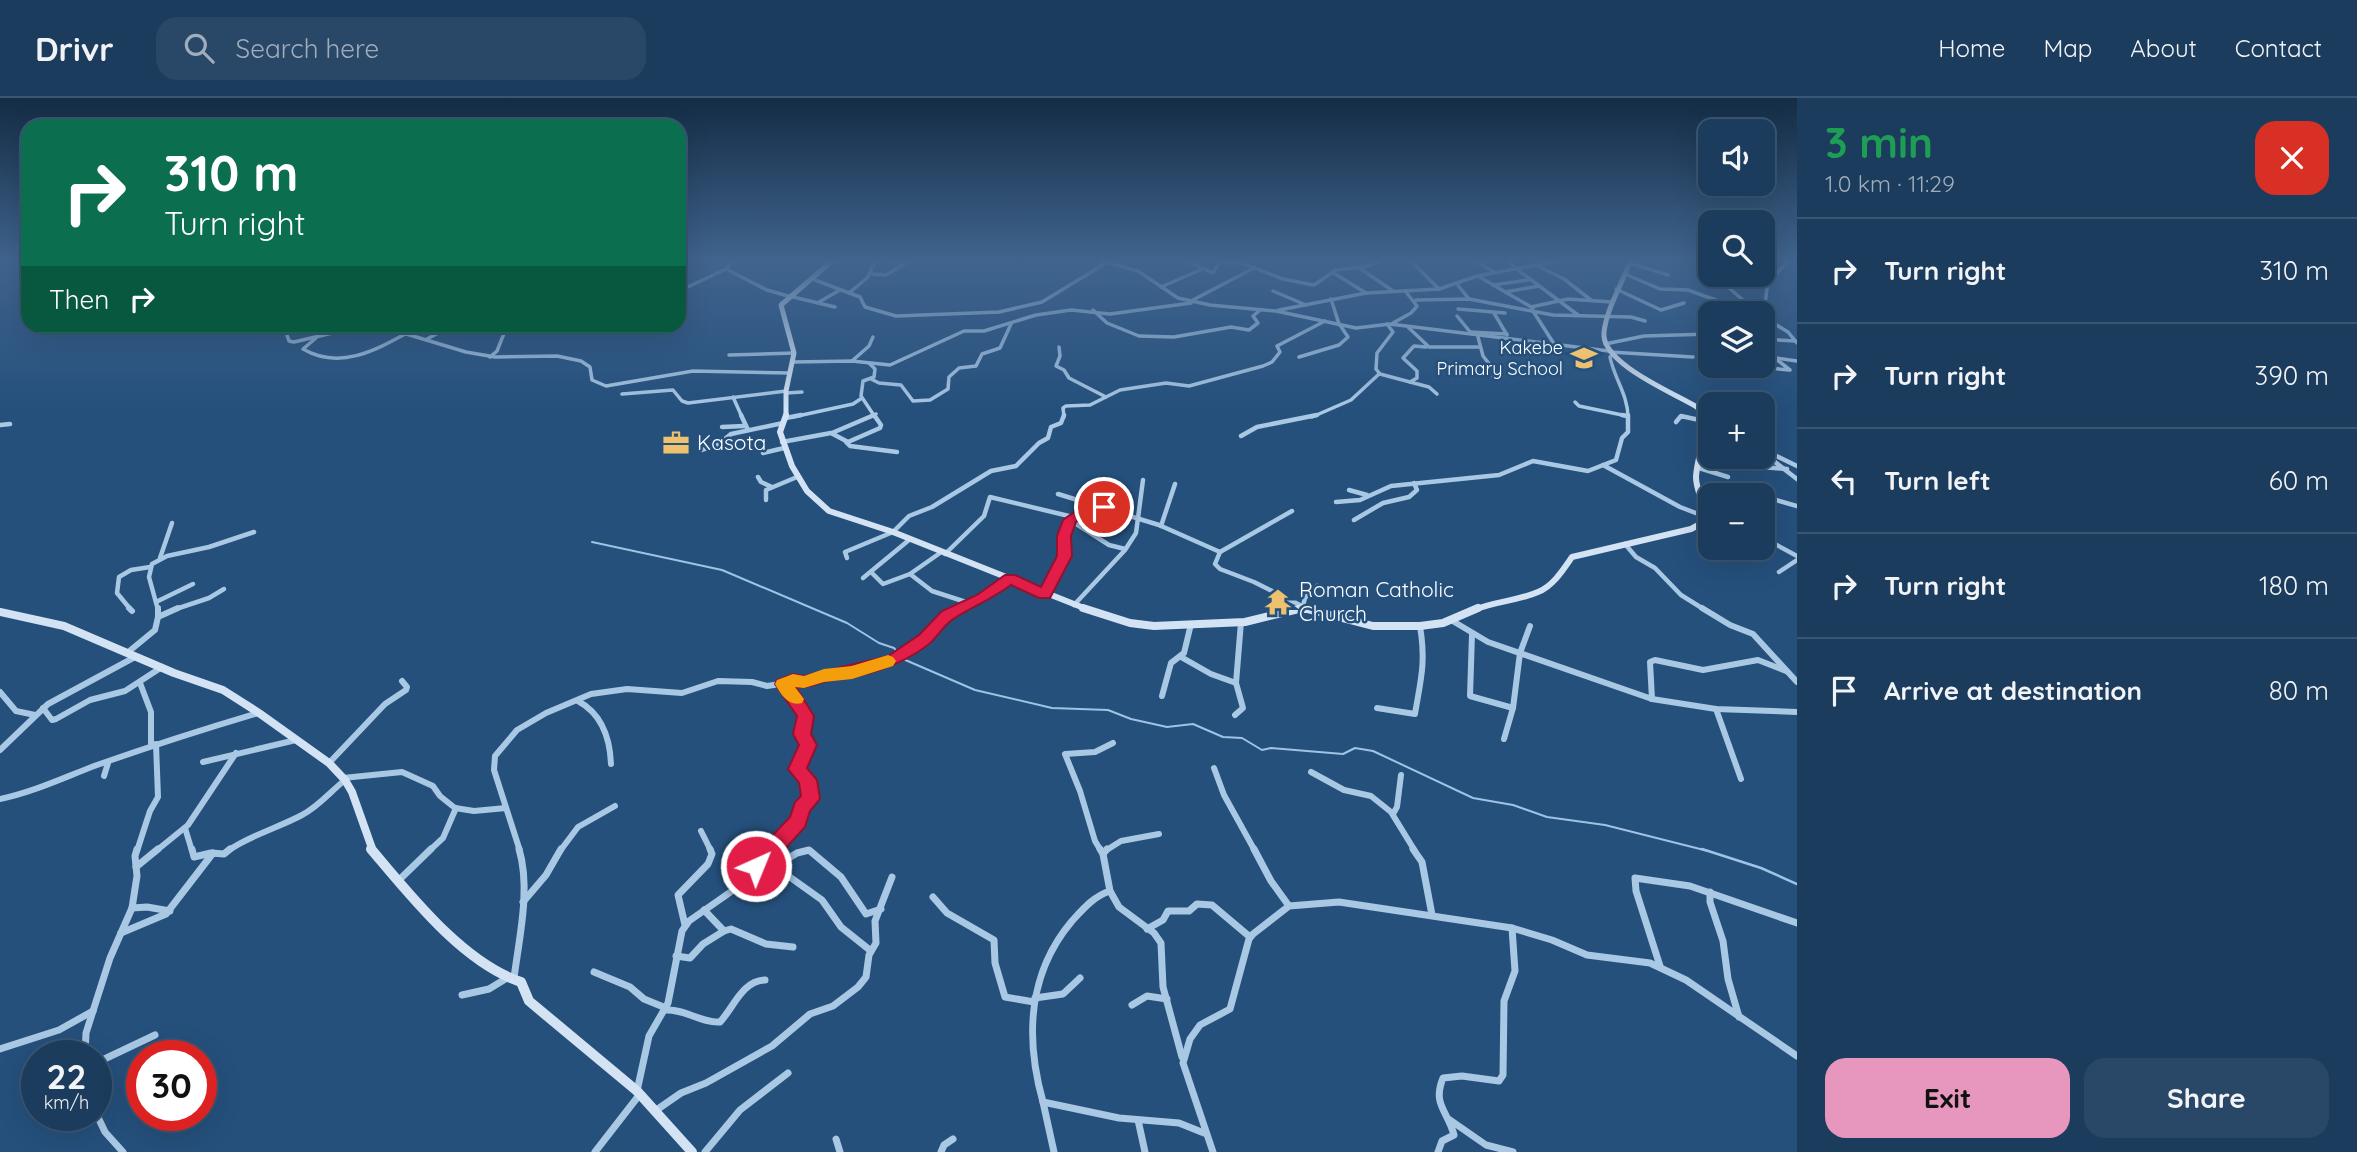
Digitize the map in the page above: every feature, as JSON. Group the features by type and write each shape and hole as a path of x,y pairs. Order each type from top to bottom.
{"street":[{"path":"782,310 794,353 786,392 785,420 780,428 783,445 803,487 825,509 893,532 1074,605 1136,624 1241,622 1305,608"},
{"path":"876,310 893,315 987,313 1001,310"},
{"path":"794,362 852,361 890,365 964,331 984,331 1045,314 1070,310"},
{"path":"1093,310 1111,329 1144,338 1187,337 1231,326 1249,330 1258,323 1253,316 1260,311"},
{"path":"1094,310 1110,314 1142,310"},
{"path":"1254,310 1276,311 1360,329 1389,324 1414,310"},
{"path":"1299,357 1340,344 1348,337 1333,310"},
{"path":"1469,310 1506,313"},
{"path":"1533,310 1556,346"},
{"path":"1535,310 1581,317 1644,321"},
{"path":"1572,310 1581,317"},
{"path":"1610,310 1604,330 1605,344 1610,352 1697,407"},
{"path":"1494,313 1510,341"},
{"path":"1457,316 1474,335 1486,361 1498,374 1493,377"},
{"path":"847,558 845,552 851,547 893,532 909,516 927,510 991,471 1018,465 1039,443 1048,438 1052,427 1061,423 1064,407 1090,404 1120,390 1164,383 1189,386 1263,366 1275,359 1280,352 1277,346 1325,321"},
{"path":"846,442 880,428 881,425 876,414 862,398 863,382 871,379 879,383 901,385 915,402 932,399 948,389 949,377 959,368 976,366 984,351 1002,346 1011,324"},
{"path":"1389,324 1610,352 1693,357"},
{"path":"1389,324 1393,332 1373,361 1373,367 1379,374 1430,388 1437,394"},
{"path":"1775,324 1788,332 1796,342"},
{"path":"1408,327 1429,347"},
{"path":"287,333 291,342 335,333"},
{"path":"316,338 303,349 332,360 374,350 407,333 491,357 579,360 590,367 592,380 607,386 693,371 790,373"},
{"path":"426,340 439,333"},
{"path":"491,357 497,351 504,333"},
{"path":"1474,335 1507,334"},
{"path":"1605,344 1644,336 1698,335"},
{"path":"852,361 869,346 873,337"},
{"path":"1775,340 1796,342"},
{"path":"1410,382 1416,379 1416,369 1405,363 1403,358 1414,346 1480,347"},
{"path":"1059,348 1060,356 1056,366 1064,370 1069,377 1081,381 1106,397"},
{"path":"1336,502 1360,499 1389,487 1504,474 1529,461 1547,459 1582,471 1603,466 1617,458 1622,438 1628,432 1624,395 1611,368 1610,352"},
{"path":"729,355 794,353"},
{"path":"1776,359 1797,361"},
{"path":"1775,369 1790,370 1776,359"},
{"path":"869,363 875,369 871,379"},
{"path":"1241,436 1249,428 1309,418 1365,390 1379,374"},
{"path":"622,394 673,390 686,403 786,392 802,393"},
{"path":"702,450 719,444 731,434 746,428 853,404 862,398"},
{"path":"733,399 746,428"},
{"path":"1575,402 1578,406 1627,416"},
{"path":"764,453 783,445 832,433 876,414"},
{"path":"1675,422 1681,416 1698,420"},
{"path":"0,425 10,424"},
{"path":"722,427 746,428"},
{"path":"832,433 850,446 897,452"},
{"path":"1775,456 1797,466"},
{"path":"1775,460 1797,479"},
{"path":"1603,466 1680,507 1698,511"},
{"path":"1775,468 1787,469"},
{"path":"1698,487 1696,481 1699,469"},
{"path":"1702,469 1728,477"},
{"path":"758,477 761,482 772,487"},
{"path":"766,500 765,492 797,477"},
{"path":"1074,605 1125,549 1139,520 1137,507 1143,480"},
{"path":"1354,520 1383,503 1410,497 1417,490 1414,483"},
{"path":"1161,526 1175,484"},
{"path":"1349,490 1367,495"},
{"path":"1058,494 1161,526 1220,552"},
{"path":"872,573 882,584 910,574 943,554 984,516 990,497 1071,518 1109,545 1125,549"},
{"path":"1775,500 1797,506"},
{"path":"1045,594 1065,556 1064,536 1071,518 1093,503"},
{"path":"1292,511 1220,552 1215,564 1217,568 1267,587 1305,608 1373,626 1420,626 1451,620 1490,603 1539,592 1558,577 1572,557 1698,525"},
{"path":"132,611 117,593 119,577 131,570 150,567 160,558 172,523"},
{"path":"160,558 214,546 232,537 254,532"},
{"path":"863,578 909,540"},
{"path":"1625,544 1633,554 1655,568 1681,596 1733,627 1752,634 1797,682"},
{"path":"1775,545 1797,558 1779,572"},
{"path":"0,750 13,741 43,708 131,655 152,634 158,617 158,601 148,581 150,567"},
{"path":"910,574 933,593 972,604"},
{"path":"511,978 523,902 523,862 494,770 495,757 503,744 527,723 597,692 617,690 682,693 718,681 752,682 761,686 793,680 804,682 824,676 852,673 893,660 925,639 947,615 972,604 1010,579"},
{"path":"158,601 193,584"},
{"path":"1305,608 1305,598 1317,586"},
{"path":"158,617 179,607 211,598 224,589"},
{"path":"0,612 52,622 223,690 329,763 352,792 370,848 424,912 497,974 521,982 529,1000 638,1093 692,1152"},
{"path":"1451,620 1472,634 1520,653 1652,699 1716,709 1797,712"},
{"path":"1235,715 1243,708 1236,683 1241,622"},
{"path":"1162,696 1171,663 1184,653 1191,624"},
{"path":"1377,708 1415,714 1417,711 1425,656 1420,626"},
{"path":"1504,739 1513,708 1516,707 1520,653 1530,626"},
{"path":"1472,634 1470,696 1513,708"},
{"path":"1181,657 1211,674 1236,683"},
{"path":"1652,699 1650,662 1655,660 1703,670 1758,660 1788,673"},
{"path":"43,708 54,719 90,700 118,694 140,683 162,667"},
{"path":"329,763 382,707 406,690 407,687 402,681"},
{"path":"86,1040 93,1011 132,908 135,856 150,811 158,797 151,712 140,683"},
{"path":"685,925 732,891 798,821 802,808 811,799 808,780 797,769 808,745 802,734 806,716 793,694 783,684"},
{"path":"0,692 16,711 35,715"},
{"path":"578,701 601,721 609,744 611,764"},
{"path":"1716,709 1727,731 1731,758 1741,779"},
{"path":"0,799 30,793 65,777 154,745 259,713"},
{"path":"203,762 296,740"},
{"path":"1114,743 1095,752 1065,754 1080,791 1095,841 1103,855 1110,891 1119,907 1161,943 1162,979 1183,1059 1213,1152"},
{"path":"136,867 185,828 236,753"},
{"path":"104,776 108,763"},
{"path":"1214,768 1222,795 1246,834 1258,862 1289,906"},
{"path":"185,828 194,857 224,854 238,843 267,833 306,813 344,779 401,772 433,786 439,799 456,808 475,811 506,808"},
{"path":"1311,772 1344,790 1377,799 1393,814 1395,822 1422,862 1424,887 1432,915"},
{"path":"1393,814 1398,807 1401,775"},
{"path":"523,902 546,876 566,840 578,827 615,806"},
{"path":"399,880 443,838 456,808"},
{"path":"595,1152 638,1093 649,1037 666,1009 685,925 678,895 708,864 712,854 701,831"},
{"path":"1103,855 1122,841 1159,834"},
{"path":"756,866 773,865 804,850 813,852 841,877 866,914 881,909"},
{"path":"121,933 154,921 170,911 213,853"},
{"path":"773,865 822,900 841,927 871,951"},
{"path":"655,1111 681,1093 706,1083 772,1046 810,1014 833,1006 849,996 866,977 871,951 876,943 875,920 892,877"},
{"path":"1660,966 1636,891 1635,878 1669,882 1710,892 1797,923"},
{"path":"1054,1152 1035,1059 1035,1000 1052,947 1091,900 1110,891"},
{"path":"1710,892 1710,902 1723,941 1728,979 1739,1017"},
{"path":"933,897 946,915 971,925 994,940 995,963 1005,997 1035,1000 1063,994 1080,978"},
{"path":"1183,1059 1189,1039 1200,1025 1230,1009 1250,937 1278,912 1289,906 1339,902 1512,928 1552,940 1587,955 1639,960 1660,966 1686,980 1797,1056"},
{"path":"1147,929 1163,920 1168,911 1189,911 1203,904 1212,905 1250,937"},
{"path":"132,908 170,911"},
{"path":"704,910 724,931"},
{"path":"1438,1152 1442,1141 1454,1135 1437,1095 1443,1078 1462,1076 1499,1081 1503,1075 1504,1001 1515,971 1512,928"},
{"path":"676,956 690,958 703,944 731,929 766,944 793,947"},
{"path":"594,972 630,987 644,999 666,1009 680,1009 704,1021 720,1022 748,985 759,979 765,980"},
{"path":"462,995 489,989 511,978"},
{"path":"1132,1005 1147,996 1167,999"},
{"path":"0,1049 49,1034 93,1011"},
{"path":"112,1055 155,1035"},
{"path":"705,1152 740,1110 788,1073"},
{"path":"1043,1102 1062,1108 1179,1124 1205,1133"},
{"path":"1447,1118 1478,1142 1513,1152"},
{"path":"1138,1120 1145,1152"},
{"path":"104,1131 123,1152"},
{"path":"835,1139 840,1152"},
{"path":"942,1152 944,1145 953,1139"}],"waterway":[{"path":"592,542 722,570 847,623 879,643 894,648 903,659 975,690 1052,708 1108,710 1131,719 1167,727 1193,724 1223,737 1242,738 1262,750 1271,748 1343,754 1355,748 1373,751 1473,798 1513,805 1547,817 1605,825 1708,851"},
{"path":"1702,849 1761,868 1797,884"}],"slow traffic":[{"path":"796,699 783,684 793,680 804,682 824,676 852,673 888,661"}],"place":[{"name":"Kakebe Primary School","path":"1584,358"},
{"name":"Kasota","path":"676,443"},
{"name":"Roman Catholic Church","path":"1278,602"}],"route":[{"path":"756,866 789,832 800,818 802,808 811,799 806,783 808,780 797,769 808,745 802,734 806,716 793,694 783,684 793,680 804,682 824,676 852,673 870,665 893,660 925,639 947,615 990,594 1010,579 1045,594 1065,556 1064,536 1070,520 1093,503 1104,507"}]}
